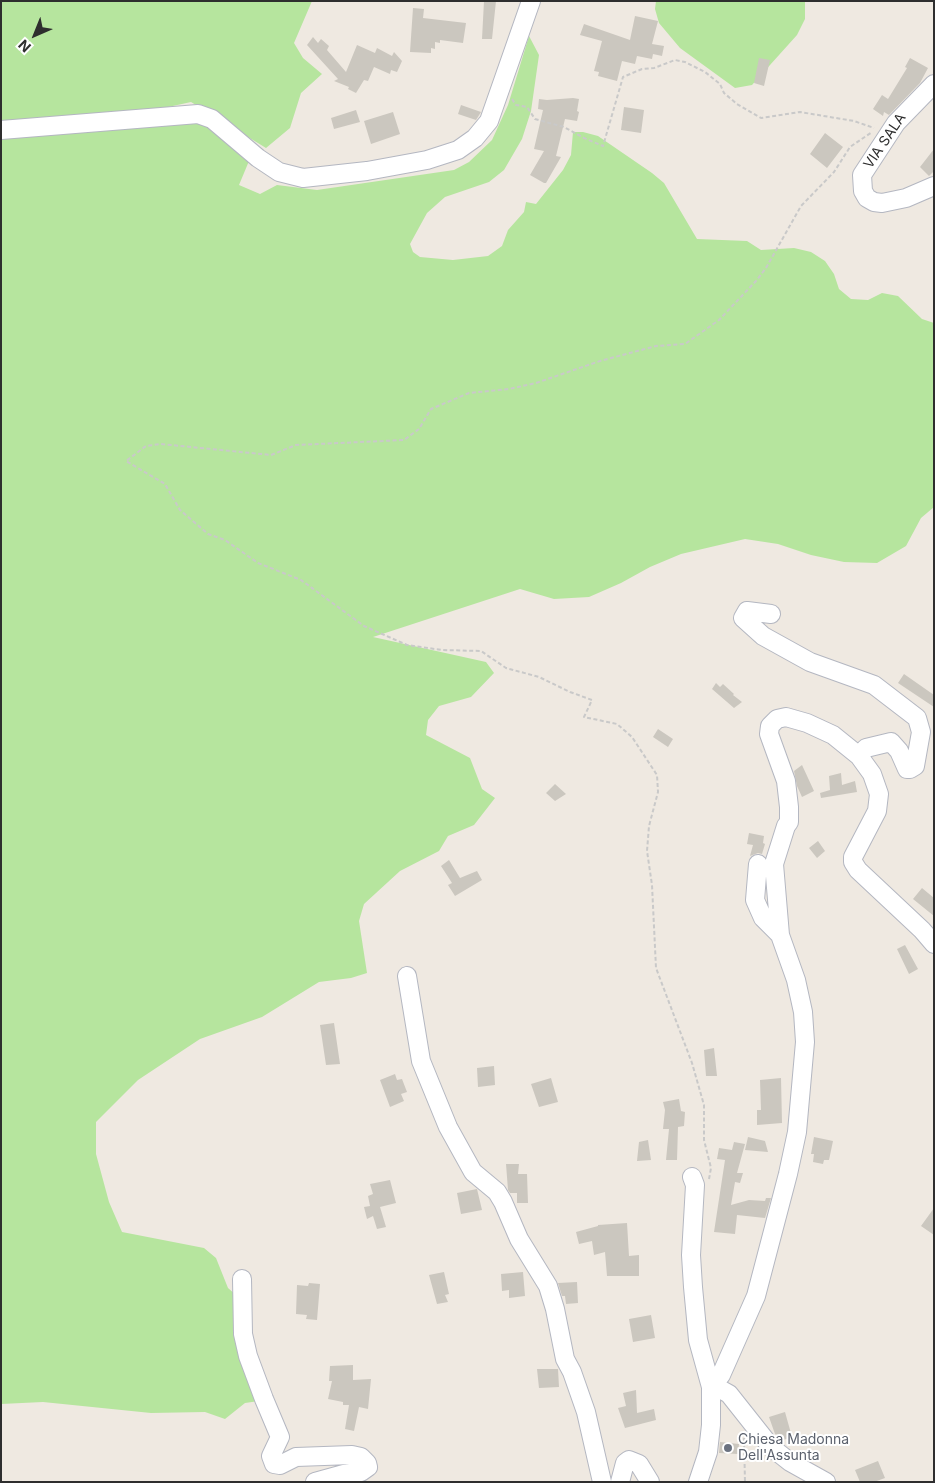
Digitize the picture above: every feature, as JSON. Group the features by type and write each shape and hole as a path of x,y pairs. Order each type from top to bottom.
{"street":[{"path":"1,130 198,114 212,119 258,158 279,172 303,178 367,171 427,160 458,150 475,138 489,121 531,1"},
{"name":"VIA SALA","path":"934,84 896,123 862,175 863,191 867,198 874,202 882,203 906,198 934,186"},
{"path":"771,614 747,611 743,618 763,636 810,662 874,685 917,718 921,732 915,766 910,770 907,769 899,751 891,742 866,748 859,756"},
{"path":"711,1387 721,1375 756,1296 797,1132 805,1034 796,980 780,935 774,864 786,826 790,822 786,781 769,734 770,726 777,719 786,717 807,723 833,735 859,756 872,774 879,794 877,811 853,857 853,862 858,870 922,930 934,944"},
{"path":"758,864 755,900 763,918 780,935"},
{"path":"407,976 422,1061 448,1127 473,1172 497,1192 519,1239 548,1286 555,1309 565,1359 572,1372 586,1412 602,1482"},
{"path":"692,1177 695,1185 691,1255 693,1287 698,1340 711,1387 711,1424 708,1452 698,1482"},
{"path":"242,1279 243,1334 248,1356 280,1437 271,1456 274,1464 280,1465 296,1457 352,1455 361,1457 367,1463 368,1467 361,1472 344,1474 315,1482"},
{"path":"711,1387 729,1394 771,1446 790,1462 826,1482"},
{"path":"620,1482 626,1463 629,1460 639,1464 650,1482"}],"path":[{"path":"503,81 516,105 527,107 535,119 564,126 584,138 603,146 623,77 642,69 654,68 675,60 685,62 705,72 720,84 724,93 737,104 761,118 800,112 854,121 879,130 868,134 850,147 834,172 801,206 766,268 756,281 719,320 685,344 656,346 609,358 536,383 509,389 469,393 431,409 419,430 404,440 296,445 270,455 161,444 146,446 126,461 165,484 180,510 208,534 225,540 258,563 301,580 364,626 407,645 442,650 481,651 506,668 539,677 592,700 584,717 617,724 632,737 657,775 658,792 649,826 647,851 652,885 656,968 692,1063 704,1105 704,1140 712,1168 711,1178 695,1196"},
{"path":"740,1431 744,1438 745,1482"}],"green space":[{"path":"1,1 312,1 294,43 303,58 322,74 301,93 290,128 266,148 191,102 159,109 1,123"},
{"path":"656,1 805,1 805,19 797,35 752,85 735,88 680,48 659,23 655,9"},
{"path":"529,36 539,55 531,111 522,139 504,170 489,182 445,197 427,213 410,244 413,252 420,257 453,260 488,256 502,246 508,230 524,212 526,202 536,204 563,170 571,155 573,132 583,132 598,136 664,183 697,239 747,241 761,250 794,248 811,252 825,261 834,274 839,289 851,299 868,300 882,293 898,296 922,319 934,323 934,507 921,518 906,546 877,563 844,562 811,555 778,544 745,539 681,554 589,597 554,599 520,589 373,637 486,662 494,673 471,697 439,706 428,720 426,735 470,758 482,789 495,798 474,825 448,836 439,851 400,871 364,904 359,921 367,973 351,978 319,982 262,1017 200,1039 138,1080 96,1122 96,1154 109,1202 122,1232 204,1248 216,1258 228,1288 252,1309 249,1336 259,1401 245,1403 225,1419 205,1412 151,1413 43,1402 1,1404 1,138 199,122 208,125 249,161 239,185 260,194 277,185 317,190 454,170 469,162 492,140 508,105"}],"building":[{"path":"484,1 496,1 492,39 482,39"},
{"path":"413,8 424,9 423,18 466,23 463,43 440,40 440,43 435,42 435,49 431,48 431,53 410,52"},
{"path":"635,16 658,21 652,44 664,46 662,56 653,54 652,59 637,56 635,64 622,61 617,81 598,76 599,72 594,71 602,41 580,35 584,24 630,40"},
{"path":"313,37 318,43 321,39 329,46 327,50 346,72 357,45 375,53 377,48 392,56 394,52 402,61 397,72 391,70 390,74 374,67 368,81 364,80 356,93 348,89 349,87 334,81 338,79 307,45"},
{"path":"759,58 770,60 764,86 754,83"},
{"path":"910,58 928,68 920,83 889,115 884,112 883,116 873,109 882,95 888,99 907,68 905,67"},
{"path":"539,99 579,99 577,121 565,119 556,156 561,157 546,183 544,183 530,175 544,151 534,149 543,110 538,109"},
{"path":"461,105 481,112 476,120 458,114"},
{"path":"624,107 644,110 641,133 621,130"},
{"path":"356,110 360,122 334,129 331,118"},
{"path":"393,112 400,134 371,144 364,121"},
{"path":"825,133 843,147 827,168 810,154"},
{"path":"934,149 934,171 929,176 920,167"},
{"path":"904,674 934,695 934,707 898,683"},
{"path":"716,683 720,687 723,684 742,702 734,708 712,689"},
{"path":"658,729 673,739 668,747 653,737"},
{"path":"802,765 814,791 802,797 797,786 794,771"},
{"path":"841,773 842,785 855,781 857,792 821,798 820,793 830,790 829,776"},
{"path":"555,784 566,794 555,801 546,793"},
{"path":"749,833 764,836 763,843 765,844 762,854 758,853 750,856 753,845 747,844"},
{"path":"818,841 825,851 817,858 809,848"},
{"path":"449,860 460,878 477,871 482,880 455,896 448,885 452,883 441,866"},
{"path":"922,888 934,898 934,916 913,899"},
{"path":"905,945 918,969 909,974 897,949"},
{"path":"334,1023 340,1064 326,1065 320,1025"},
{"path":"714,1048 717,1076 706,1076 704,1050"},
{"path":"494,1066 495,1085 478,1087 477,1068"},
{"path":"395,1074 397,1080 402,1079 407,1092 401,1094 404,1101 390,1107 380,1080"},
{"path":"551,1078 558,1102 539,1107 531,1084"},
{"path":"781,1078 782,1123 757,1125 757,1110 761,1110 760,1080"},
{"path":"679,1099 681,1111 685,1112 684,1126 678,1127 677,1160 666,1160 669,1129 663,1129 665,1110 663,1102"},
{"path":"748,1137 765,1141 768,1152 745,1150"},
{"path":"814,1137 833,1141 829,1160 824,1160 823,1164 813,1162 814,1154 811,1154"},
{"path":"648,1140 651,1160 637,1161 639,1142"},
{"path":"734,1142 745,1144 737,1173 743,1173 740,1183 735,1182 731,1205 749,1200 765,1201 766,1198 771,1198 765,1218 737,1215 735,1234 714,1232 725,1160 717,1159 719,1148 732,1150"},
{"path":"506,1164 519,1164 518,1174 527,1174 528,1203 517,1203 517,1193 510,1193 508,1190"},
{"path":"390,1180 396,1203 380,1207 386,1227 377,1229 373,1216 367,1219 364,1207 370,1206 368,1196 373,1194 370,1184"},
{"path":"477,1189 482,1210 461,1214 457,1193"},
{"path":"934,1208 934,1235 921,1226"},
{"path":"627,1223 629,1256 639,1255 639,1276 607,1276 605,1252 594,1255 592,1241 579,1244 576,1232 598,1225"},
{"path":"444,1272 449,1294 445,1295 448,1302 437,1304 429,1275"},
{"path":"523,1272 525,1296 509,1298 509,1290 502,1291 501,1274"},
{"path":"577,1282 578,1303 566,1304 565,1296 562,1296 558,1283"},
{"path":"309,1283 320,1284 317,1320 306,1319 307,1315 296,1314 297,1285 308,1286"},
{"path":"651,1315 655,1338 633,1342 629,1319"},
{"path":"353,1365 353,1380 371,1379 368,1409 359,1407 354,1431 345,1429 349,1405 343,1405 343,1402 328,1399 332,1381 329,1381 330,1366"},
{"path":"537,1369 558,1369 559,1387 539,1388"},
{"path":"636,1390 637,1413 654,1409 656,1420 625,1428 618,1408 626,1406 623,1393"},
{"path":"785,1412 792,1437 780,1441 775,1434 769,1417"},
{"name":"Chiesa Madonna Dell'Assunta","path":"720,1442 739,1444 738,1454 719,1453"},
{"path":"878,1461 885,1478 874,1482 860,1482 855,1470"}],"place":[{"name":"Chiesa Madonna Dell'Assunta","path":"728,1448"}]}
